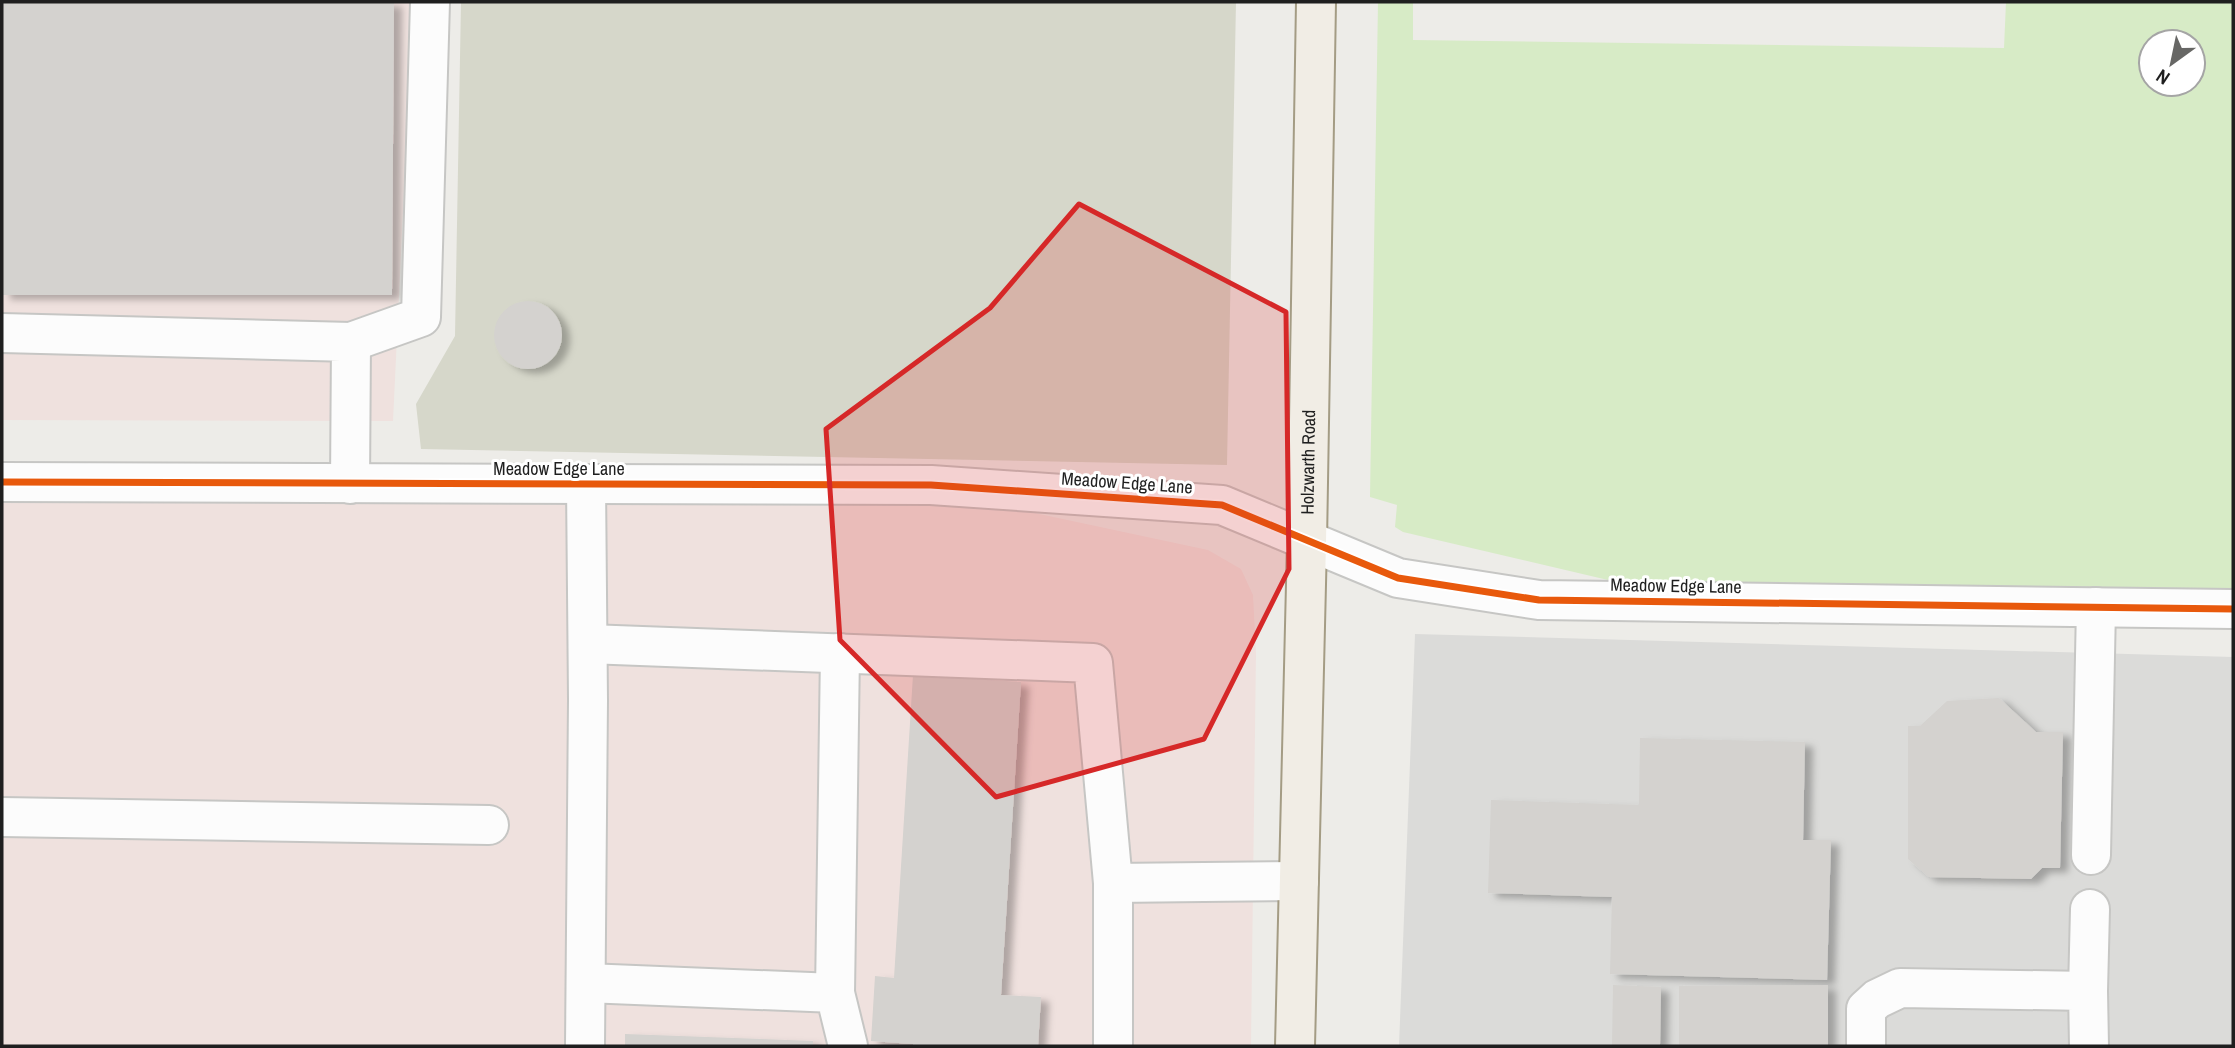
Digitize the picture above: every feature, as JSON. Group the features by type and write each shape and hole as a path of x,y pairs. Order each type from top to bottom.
{"main road":[{"name":"Holzwarth Road","path":"1295,1046 1316,2"}],"street":[{"path":"2,333 351,342 421,317 430,2"},
{"path":"350,484 351,342"},
{"name":"Meadow Edge Lane","path":"2,482 931,485 1222,505 1398,578 1539,600 2233,608"},
{"path":"585,1046 588,644 586,484"},
{"path":"2091,855 2096,607"},
{"path":"588,644 1093,663 1113,883 1113,1046"},
{"path":"840,653 835,993 848,1046"},
{"path":"2,817 489,825"},
{"path":"1113,883 1299,881"},
{"path":"2089,1046 2090,909"},
{"path":"586,983 835,993"},
{"path":"1866,1046 1866,1009 1877,999 1900,988 2088,991"}],"highlighted area":[{"path":"1079,204 1286,312 1289,569 1204,739 996,797 840,640 826,429 990,308"}],"shaded area":[{"path":"2,2 413,2 393,421 2,420"},
{"path":"461,2 1236,2 1227,465 421,449 416,404 455,336"},
{"path":"2,499 992,504 1208,550 1241,569 1253,595 1256,653 1251,1046 2,1046"},
{"path":"1415,634 2233,657 2233,1046 1399,1046"}],"green space":[{"path":"1378,2 1413,2 1413,40 2004,48 2006,2 2233,2 2233,592 1641,584 1608,580 1403,532 1395,527 1397,505 1370,497"}],"building":[{"path":"2,2 394,2 392,295 2,295"},
{"path":"528,301 541,303 552,311 560,322 560,348 552,359 541,367 528,369 515,367 504,359 496,348 494,335 496,322 504,311 515,303"},
{"path":"913,675 1021,682 1001,995 1041,997 1038,1046 913,1046 871,1041 875,976 894,978"},
{"path":"1999,698 2036,732 2063,732 2060,868 2042,868 2031,879 1929,877 1908,859 1908,726 1920,726 1947,701"},
{"path":"1640,738 1805,742 1803,840 1831,840 1827,980 1610,974 1612,897 1488,893 1491,800 1639,805"},
{"path":"1613,985 1661,987 1660,1046 1612,1046"},
{"path":"1828,985 1828,1046 1679,1046 1679,986"},
{"path":"625,1034 813,1041 813,1046 625,1046"}],"cycle path":[{"path":"2,482 931,485 1222,505 1398,578 1539,600 2233,609"}]}
